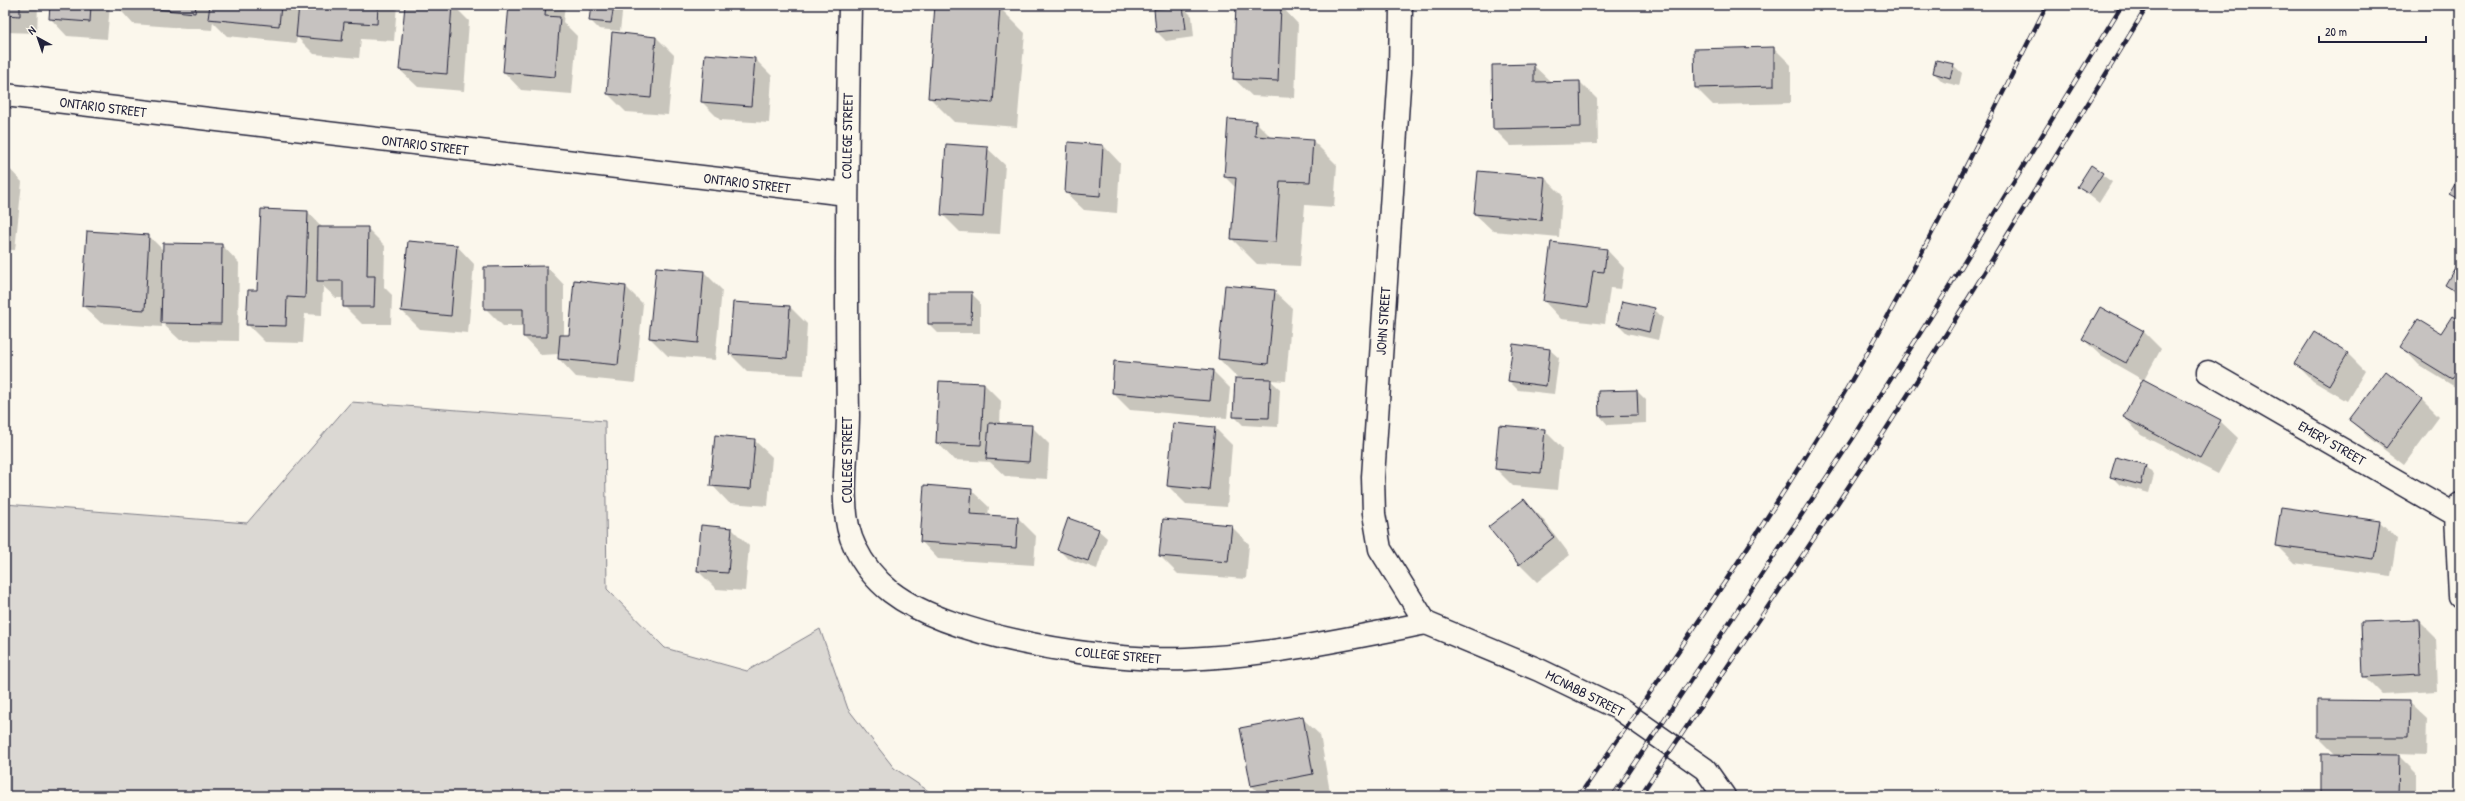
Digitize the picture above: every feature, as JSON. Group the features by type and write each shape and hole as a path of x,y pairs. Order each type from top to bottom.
{"street":[{"name":"COLLEGE STREET","path":"850,5 846,194 848,435 845,481 848,528 854,545 868,568 891,592 935,616 996,635 1084,654 1192,659 1288,650 1426,623"},
{"name":"JOHN STREET","path":"1401,5 1400,72 1373,477 1374,514 1380,549 1426,623"},
{"name":"ONTARIO STREET","path":"5,95 846,194"},
{"name":"EMERY STREET","path":"2208,372 2458,510"},
{"path":"2458,510 2460,596"},
{"name":"MCNABB STREET","path":"1426,623 1539,670 1618,708 1705,769 1724,796"}],"shaded area":[{"path":"351,402 605,421 607,589 665,648 747,671 820,629 848,709 894,768 936,796 5,796 5,504 247,523"}],"building":[{"path":"5,5 20,5 20,16 5,15"},
{"path":"50,5 91,5 90,22 49,19"},
{"path":"115,5 196,5 195,13"},
{"path":"210,5 281,5 279,26 208,19"},
{"path":"299,5 378,5 377,24 344,22 342,41 296,37"},
{"path":"405,5 452,5 447,74 399,70"},
{"path":"509,5 546,5 545,16 560,17 555,77 503,72"},
{"path":"591,5 614,5 611,23 589,21"},
{"path":"935,5 1000,7 993,103 928,98"},
{"path":"1236,5 1281,5 1278,81 1233,79"},
{"path":"1183,6 1186,29 1156,32 1154,9"},
{"path":"612,32 656,37 651,98 607,94"},
{"path":"1774,47 1774,86 1695,88 1694,49"},
{"path":"705,54 755,58 751,106 701,102"},
{"path":"1936,60 1954,64 1950,78 1933,73"},
{"path":"1534,64 1534,82 1580,81 1581,127 1493,129 1492,65"},
{"path":"1228,119 1256,121 1255,136 1313,140 1310,182 1280,181 1276,242 1231,239 1236,178 1224,177"},
{"path":"1068,142 1103,145 1100,196 1065,193"},
{"path":"946,144 988,147 983,217 941,215"},
{"path":"2091,165 2103,173 2089,194 2077,187"},
{"path":"1478,171 1545,177 1541,220 1474,214"},
{"path":"2460,176 2460,200 2449,194"},
{"path":"261,209 308,211 305,298 287,297 286,326 246,325 248,290 257,290"},
{"path":"318,227 368,227 367,276 375,276 374,307 343,307 343,281 317,281"},
{"path":"87,231 149,235 145,310 82,306"},
{"path":"408,241 457,245 451,316 401,311"},
{"path":"1551,242 1607,249 1604,272 1593,271 1588,307 1543,301"},
{"path":"163,243 222,244 221,324 161,323"},
{"path":"2460,259 2460,294 2445,285"},
{"path":"547,266 547,337 523,337 523,309 484,309 484,267"},
{"path":"656,267 704,271 698,343 649,338"},
{"path":"574,280 626,286 618,365 558,359 560,335 569,335"},
{"path":"1225,285 1275,290 1268,364 1218,359"},
{"path":"928,292 972,292 971,324 928,324"},
{"path":"1622,301 1655,308 1649,332 1617,324"},
{"path":"733,302 790,306 787,358 729,354"},
{"path":"2100,307 2144,331 2126,363 2082,339"},
{"path":"2452,316 2460,321 2460,367 2452,379 2400,347 2418,319 2441,333"},
{"path":"2314,332 2348,353 2329,385 2294,364"},
{"path":"1513,344 1550,349 1546,386 1508,381"},
{"path":"1114,361 1213,370 1210,401 1112,393"},
{"path":"2386,371 2422,399 2386,448 2349,420"},
{"path":"1235,378 1271,379 1269,418 1233,417"},
{"path":"2143,379 2221,420 2200,458 2123,417"},
{"path":"939,381 984,383 981,445 936,443"},
{"path":"1637,390 1638,415 1599,416 1598,391"},
{"path":"989,423 1032,425 1029,462 986,459"},
{"path":"1173,423 1215,427 1209,490 1167,486"},
{"path":"1499,425 1545,429 1541,473 1495,469"},
{"path":"715,435 755,439 751,489 710,486"},
{"path":"2116,457 2146,465 2141,485 2110,477"},
{"path":"924,485 972,489 970,514 1018,517 1016,548 920,542"},
{"path":"1524,499 1554,537 1519,565 1488,527"},
{"path":"2281,507 2380,521 2374,559 2275,546"},
{"path":"1068,518 1099,529 1088,561 1057,550"},
{"path":"1163,519 1232,525 1228,562 1159,556"},
{"path":"701,525 732,528 728,573 697,571"},
{"path":"2419,620 2421,674 2363,677 2361,622"},
{"path":"2317,700 2410,701 2409,737 2317,737"},
{"path":"1303,716 1313,774 1251,786 1240,728"},
{"path":"2321,754 2399,755 2398,796 2321,796"}],"railway":[{"path":"1579,796 1742,557 1804,459 1863,361 1918,260 2047,5"},
{"path":"1613,796 1853,438 1935,310 2122,5"},
{"path":"1640,796 1815,538 1872,451 1977,285 2148,5"}]}
